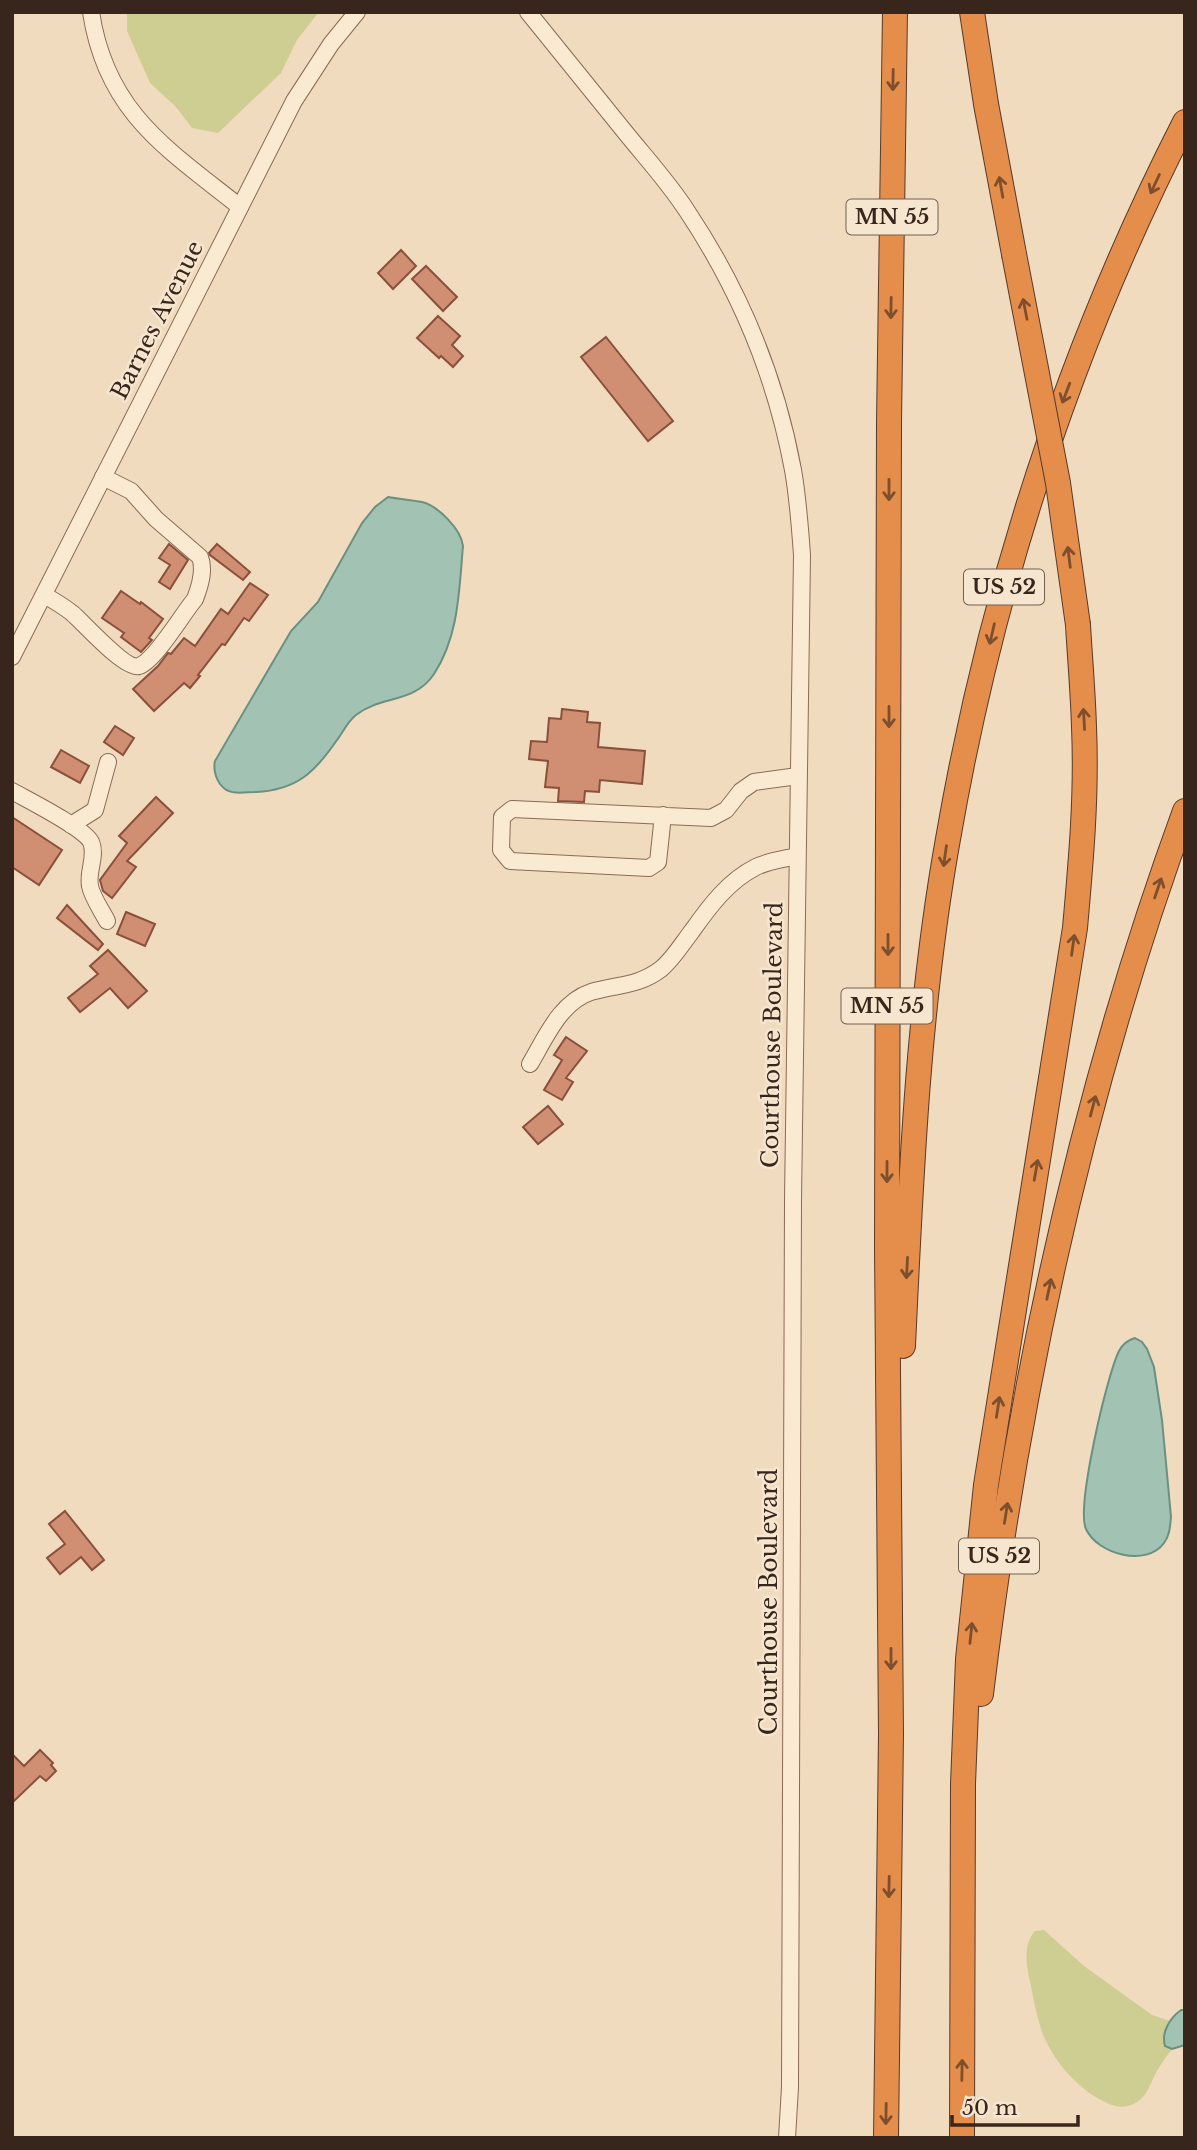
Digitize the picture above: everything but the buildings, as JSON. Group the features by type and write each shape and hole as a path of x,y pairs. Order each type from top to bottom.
{"highway":[{"name":"MN 55","path":"890,1591 887,1248 889,422 895,12"},
{"path":"964,1872 963,1784 968,1658 986,1485 1075,928 1082,852 1084,772 1084,716 1078,625 1058,483 986,104 972,12"},
{"name":"US 52","path":"886,2138 890,1591 918,1078 938,901 961,767 998,608 1018,538 1063,400 1113,275 1185,122"},
{"name":"US 52","path":"962,2138 964,1872 981,1692 1011,1481 1059,1243 1107,1055 1148,918 1185,811"}],"street":[{"path":"91,12 99,53 131,113 166,149 240,207"},
{"name":"Barnes Avenue","path":"12,657 294,101 331,44 357,12"},
{"name":"Courthouse Boulevard","path":"528,12 659,173 687,211 715,257 754,335 785,437 798,506 802,555 793,1214 790,2087 787,2138"},
{"path":"44,595 71,613 112,651 135,667 155,653 195,598 203,565 200,557 156,519 131,491 103,477"},
{"path":"107,921 90,886 95,810 108,762"},
{"path":"663,815 658,862 649,868 510,861 500,850 502,817 512,809 663,815 711,818 726,810 741,791 754,782 798,776"},
{"path":"12,791 71,825 91,842"},
{"path":"71,825 95,810"},
{"path":"530,1064 558,1017 568,1006 591,992 633,984 652,976 665,966 707,911 738,878 757,866 797,856"}],"shaded area":[{"path":"127,12 319,12 297,40 281,73 218,133 192,128 176,107 150,83 127,31"},
{"path":"388,497 422,502 435,508 448,519 463,546 453,628 449,644 434,674 417,690 376,704 356,715 313,770 294,783 270,791 228,791 217,779 215,761 291,631 318,602 362,523 375,507"},
{"path":"1135,1338 1147,1349 1154,1367 1171,1517 1169,1534 1164,1543 1146,1555 1135,1556 1123,1555 1101,1546 1086,1529 1084,1516 1089,1469 1107,1386 1121,1348"},
{"path":"1044,1930 1084,1966 1152,2015 1170,2021 1165,2032 1165,2046 1172,2049 1147,2092 1134,2104 1115,2106 1096,2097 1076,2082 1051,2051 1041,2029 1026,1955 1031,1936 1035,1931"},
{"path":"1185,2010 1185,2045 1172,2049 1165,2046 1165,2031 1173,2017"}]}
